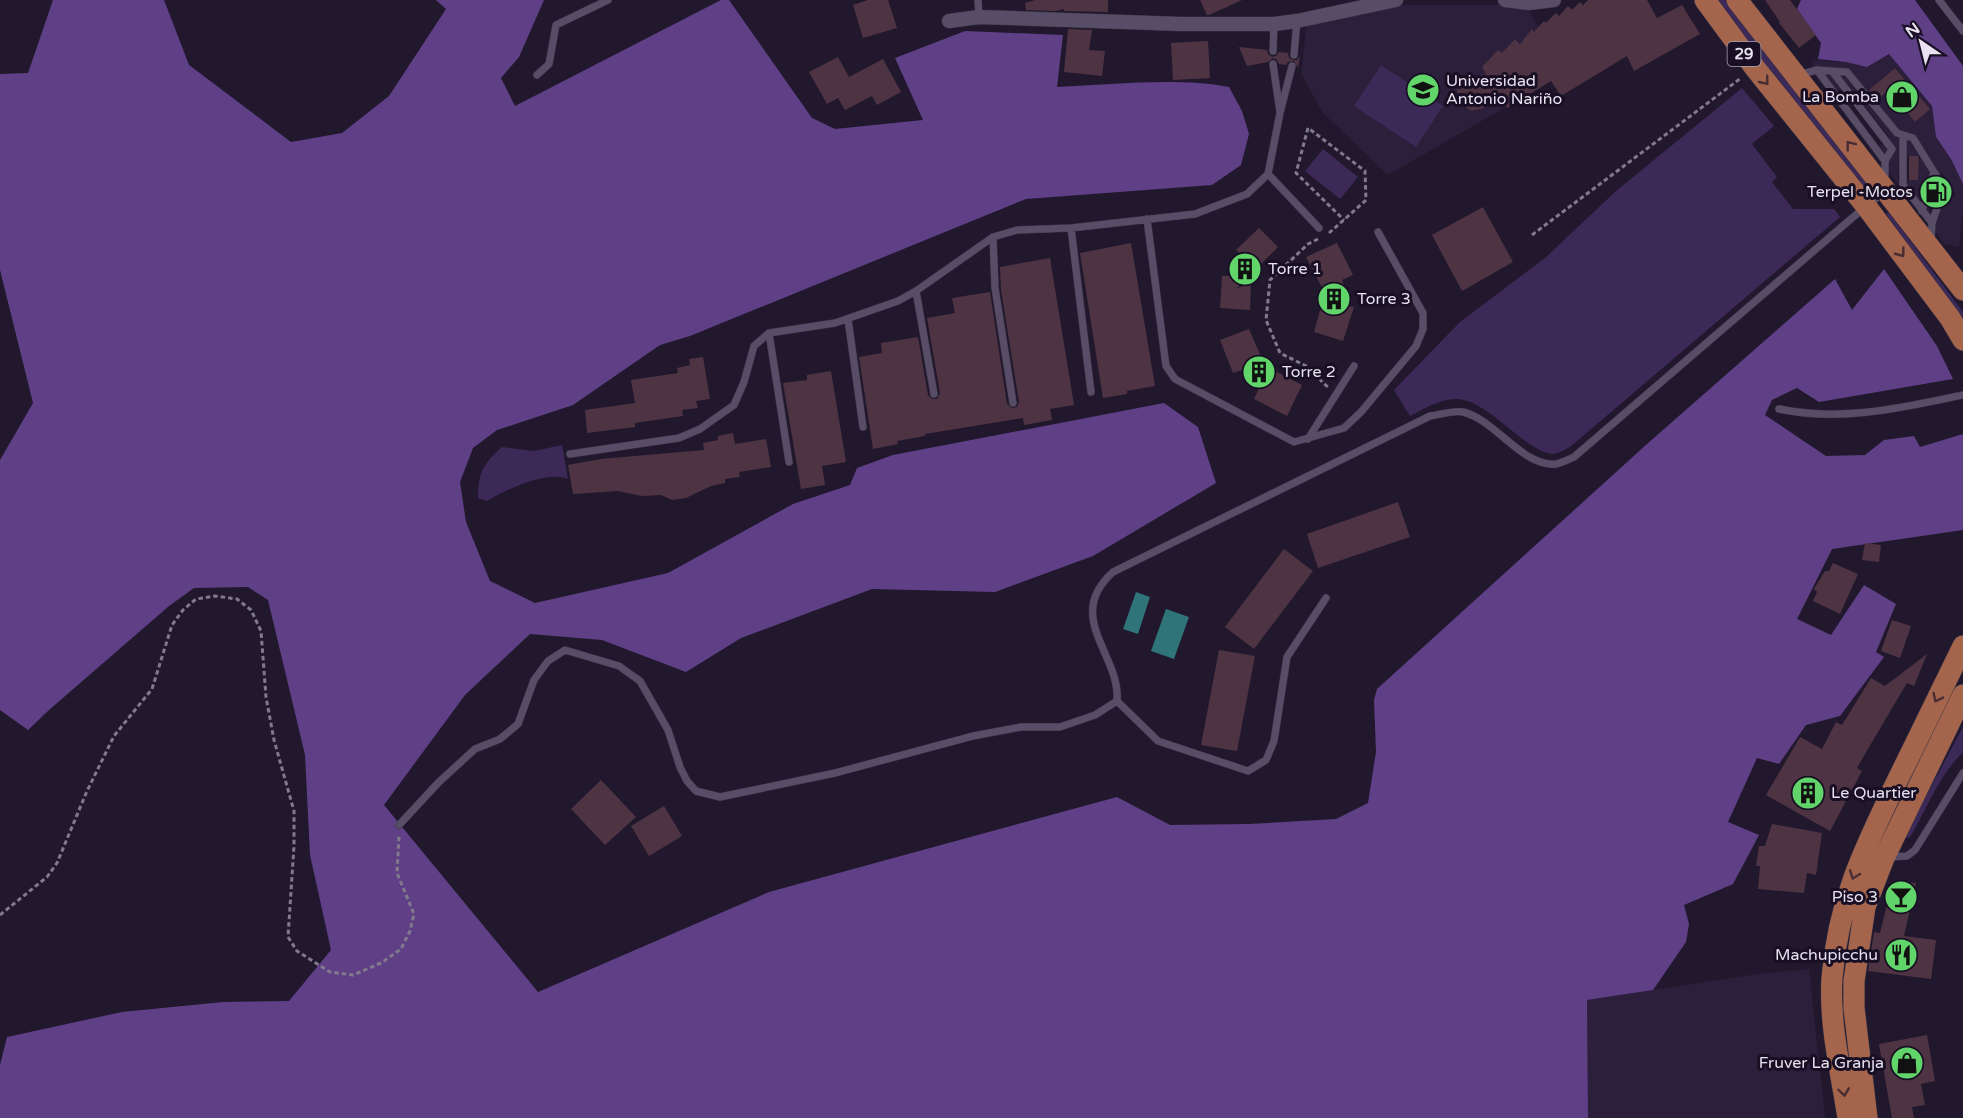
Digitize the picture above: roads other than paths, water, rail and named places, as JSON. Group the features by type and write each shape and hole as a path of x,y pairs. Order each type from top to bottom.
{"main road":[{"name":"29","path":"1705,0 1716,18 1866,206"},
{"name":"29","path":"1737,0 1801,82"},
{"path":"1801,82 1931,250 1960,279"},
{"path":"1866,206 1950,318 1963,340"},
{"path":"1867,1118 1833,1013 1832,979 1840,923 1845,901 1863,851 1963,646"},
{"path":"1848,1118 1854,981 1865,907 1884,858 1963,695"}],"street":[{"path":"949,21 979,17 1182,24 1274,24 1396,0"},
{"path":"1505,0 1529,3 1554,0"}],"lane":[{"path":"537,75 549,64 556,25 608,0"},
{"path":"978,0 979,17"},
{"path":"1939,0 1962,29"},
{"path":"1294,55 1297,21"},
{"path":"1273,51 1274,24"},
{"path":"1273,64 1280,113"},
{"path":"570,453 679,438 700,429 734,405 744,382 754,346 769,333 835,323 898,301 993,237 1017,230 1071,228 1195,214 1247,194 1268,174 1292,66"},
{"path":"1817,70 1886,161"},
{"path":"1801,82 1817,70 1847,72 1897,133 1913,138 1944,188 1932,224 1931,250"},
{"path":"1117,701 1118,688 1094,629 1093,608 1102,582 1113,572 1430,416 1461,412 1485,422 1524,454 1543,463 1558,464 1574,457 1886,191 1886,161 1892,149 1832,71"},
{"path":"1903,135 1902,185 1932,224"},
{"path":"1922,211 1934,172"},
{"path":"1268,174 1319,228"},
{"path":"1147,219 1166,366 1174,379 1294,442 1344,428 1361,412 1416,346 1423,329 1423,313 1378,232"},
{"path":"1071,228 1091,393"},
{"path":"993,237 995,288 1013,403"},
{"path":"916,291 934,394"},
{"path":"848,319 863,427"},
{"path":"769,333 789,462"},
{"path":"1308,439 1354,366"},
{"path":"1779,409 1803,414 1842,416 1892,410 1963,395"},
{"path":"1117,701 1158,741 1248,771 1266,760 1274,741 1287,657 1326,598"},
{"path":"399,825 439,782 475,750 500,739 518,724 534,680 548,661 565,650 619,666 640,681 668,730 680,768 687,781 696,791 720,797 835,772 973,736 1021,727 1060,727 1095,715 1117,701"},
{"path":"1884,858 1906,856 1915,849 1963,773"}],"place":[{"name":"Universidad Antonio Nariño","path":"1423,90"},
{"name":"La Bomba","path":"1902,97"},
{"name":"Terpel -Motos","path":"1936,192"},
{"name":"Torre 1","path":"1245,269"},
{"name":"Torre 3","path":"1334,299"},
{"name":"Torre 2","path":"1259,372"},
{"name":"Le Quartier","path":"1808,793"},
{"name":"Piso 3","path":"1901,897"},
{"name":"Machupicchu","path":"1901,955"},
{"name":"Fruver La Granja","path":"1907,1063"}]}
